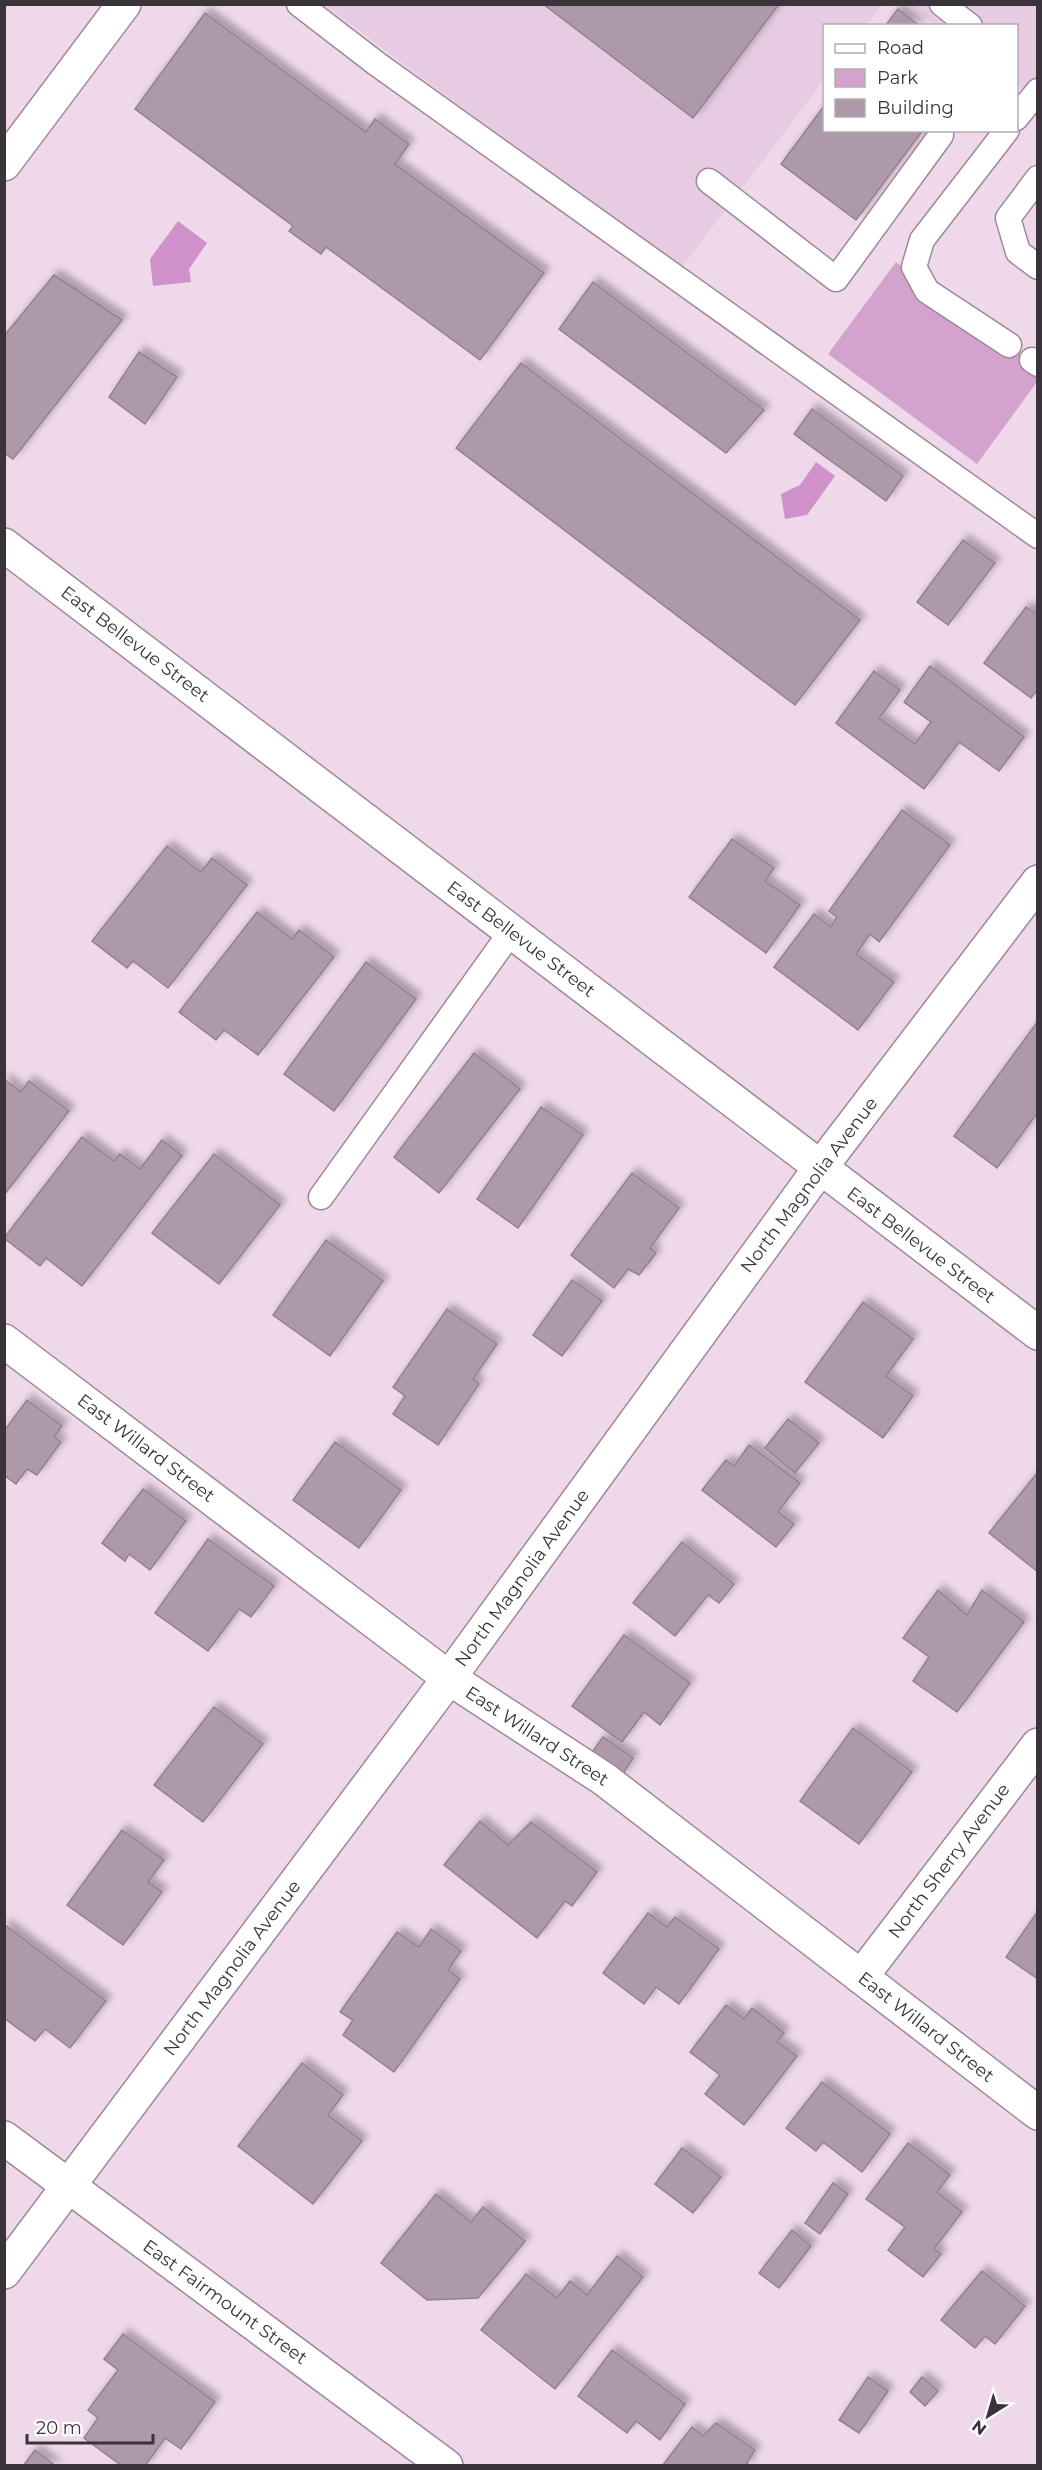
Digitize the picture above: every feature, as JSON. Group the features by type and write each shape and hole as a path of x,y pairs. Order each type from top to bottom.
{"street":[{"path":"4,165 124,4"},
{"name":"East Bellevue Street","path":"4,545 1038,1334"},
{"name":"North Magnolia Avenue","path":"4,2272 449,1678 820,1168 1038,882"},
{"name":"East Willard Street","path":"4,1341 449,1678 604,1779 1038,2113"},
{"name":"North Sherry Avenue","path":"861,1977 1038,1745"},
{"name":"East Fairmount Street","path":"4,2138 446,2466"}],"lane":[{"path":"299,4 386,71 1038,536"},
{"path":"942,4 967,24"},
{"path":"1018,117 1038,91"},
{"path":"1005,132 922,240 914,267 927,291 1010,345"},
{"path":"709,182 836,279 941,135"},
{"path":"1038,178 1008,218 1017,252 1038,267"},
{"path":"321,1197 511,932"}],"shaded area":[{"path":"325,5 882,5 867,24 823,24 823,81 679,271"},
{"path":"909,5 1037,5 1037,81 1028,94 1018,86 1018,24 936,24"},
{"path":"178,221 207,243 189,269 191,282 153,286 150,259"},
{"path":"816,462 835,476 807,515 785,519 781,494 800,485"}],"green space":[{"path":"896,262 1037,367 1037,382 977,464 828,354"}],"building":[{"path":"543,4 779,4 693,118"},
{"path":"898,9 917,24 887,24"},
{"path":"205,13 366,132 375,119 409,144 395,164 544,273 480,360 326,247 321,254 289,231 293,226 135,109"},
{"path":"823,107 823,132 922,132 856,220 781,164"},
{"path":"54,275 122,320 13,459 4,453 4,336"},
{"path":"593,282 764,410 726,453 559,329"},
{"path":"139,352 177,377 145,424 109,397"},
{"path":"521,363 860,620 795,705 456,448"},
{"path":"812,409 903,476 886,501 794,434"},
{"path":"963,540 995,563 948,625 917,602"},
{"path":"1026,607 1038,615 1038,689 1031,698 984,663"},
{"path":"930,666 1024,737 999,771 959,742 924,789 836,723 874,671 900,690 879,718 915,744 931,722 904,702"},
{"path":"902,810 950,845 879,942 870,934 856,954 894,982 858,1030 774,967 814,914 831,927 837,917 829,911"},
{"path":"732,839 774,868 765,881 800,905 766,953 689,897"},
{"path":"167,846 201,872 212,858 247,885 168,988 133,961 127,968 92,941"},
{"path":"257,912 292,939 299,930 334,957 258,1055 224,1030 216,1040 179,1012"},
{"path":"366,962 416,999 334,1111 284,1074"},
{"path":"1038,1021 1038,1112 997,1168 954,1136"},
{"path":"474,1053 520,1089 439,1193 394,1157"},
{"path":"4,1079 21,1092 29,1081 69,1111 4,1195"},
{"path":"541,1107 583,1135 518,1228 477,1199"},
{"path":"82,1137 114,1161 120,1154 140,1169 162,1140 182,1156 82,1286 46,1258 40,1266 4,1238"},
{"path":"214,1154 280,1205 219,1284 152,1233"},
{"path":"632,1173 679,1208 650,1248 656,1253 639,1275 628,1269 614,1288 571,1255"},
{"path":"326,1240 383,1281 330,1356 273,1315"},
{"path":"572,1280 602,1301 562,1356 533,1335"},
{"path":"863,1302 913,1339 886,1376 913,1396 883,1438 805,1382"},
{"path":"447,1309 497,1344 473,1379 479,1384 438,1445 393,1414 405,1396 393,1387"},
{"path":"27,1400 62,1426 54,1437 61,1442 37,1475 27,1469 16,1484 4,1475 4,1431"},
{"path":"788,1419 819,1443 795,1473 765,1448"},
{"path":"335,1442 401,1490 359,1548 293,1500"},
{"path":"749,1445 800,1483 778,1512 794,1524 776,1547 702,1490 726,1460 734,1466"},
{"path":"1038,1472 1038,1572 989,1533"},
{"path":"143,1489 186,1521 150,1570 129,1554 125,1561 102,1543"},
{"path":"208,1539 274,1586 251,1617 239,1609 208,1651 155,1613"},
{"path":"682,1542 734,1584 719,1603 708,1595 675,1636 633,1603"},
{"path":"938,1590 967,1615 982,1590 1024,1622 957,1712 913,1681 929,1657 903,1638"},
{"path":"624,1635 690,1683 660,1725 644,1712 622,1742 572,1706"},
{"path":"214,1707 263,1744 203,1822 154,1785"},
{"path":"853,1728 912,1772 859,1844 800,1801"},
{"path":"603,1737 633,1758 621,1777 590,1755"},
{"path":"480,1821 508,1845 531,1822 597,1872 572,1906 565,1901 537,1938 444,1865"},
{"path":"122,1830 164,1860 148,1882 162,1892 123,1945 67,1905"},
{"path":"1038,1911 1038,1979 1006,1957"},
{"path":"648,1913 667,1927 675,1917 719,1949 679,2004 656,1987 644,2004 603,1973"},
{"path":"4,1924 106,2001 70,2048 45,2029 35,2041 4,2018"},
{"path":"431,1929 461,1951 448,1970 460,1979 394,2072 343,2035 353,2020 340,2012 397,1932 419,1947"},
{"path":"726,2005 744,2019 752,2008 784,2033 777,2042 797,2056 744,2125 705,2094 720,2075 690,2052"},
{"path":"302,2063 343,2095 328,2115 362,2141 313,2204 238,2146"},
{"path":"822,2082 890,2134 862,2172 823,2142 816,2151 786,2128"},
{"path":"908,2143 950,2175 937,2192 962,2212 934,2249 941,2254 923,2277 888,2250 905,2227 866,2199"},
{"path":"682,2148 721,2177 693,2213 655,2184"},
{"path":"833,2183 848,2194 820,2234 805,2223"},
{"path":"436,2194 471,2222 483,2207 525,2241 478,2298 427,2300 381,2263"},
{"path":"792,2230 811,2246 779,2288 759,2273"},
{"path":"617,2256 643,2277 555,2389 481,2330 526,2274 557,2298 570,2281 587,2295"},
{"path":"982,2271 1025,2306 995,2344 985,2336 975,2348 941,2320"},
{"path":"123,2334 215,2402 181,2449 165,2438 145,2466 122,2466 84,2438 98,2418 88,2410 118,2370 104,2359"},
{"path":"612,2350 685,2404 660,2440 636,2421 627,2433 578,2396"},
{"path":"868,2377 888,2391 859,2433 839,2420"},
{"path":"922,2377 938,2391 925,2406 910,2392"},
{"path":"716,2423 755,2450 747,2463 750,2466 662,2466 692,2427 703,2436"},
{"path":"35,2450 56,2466 23,2466"}]}
